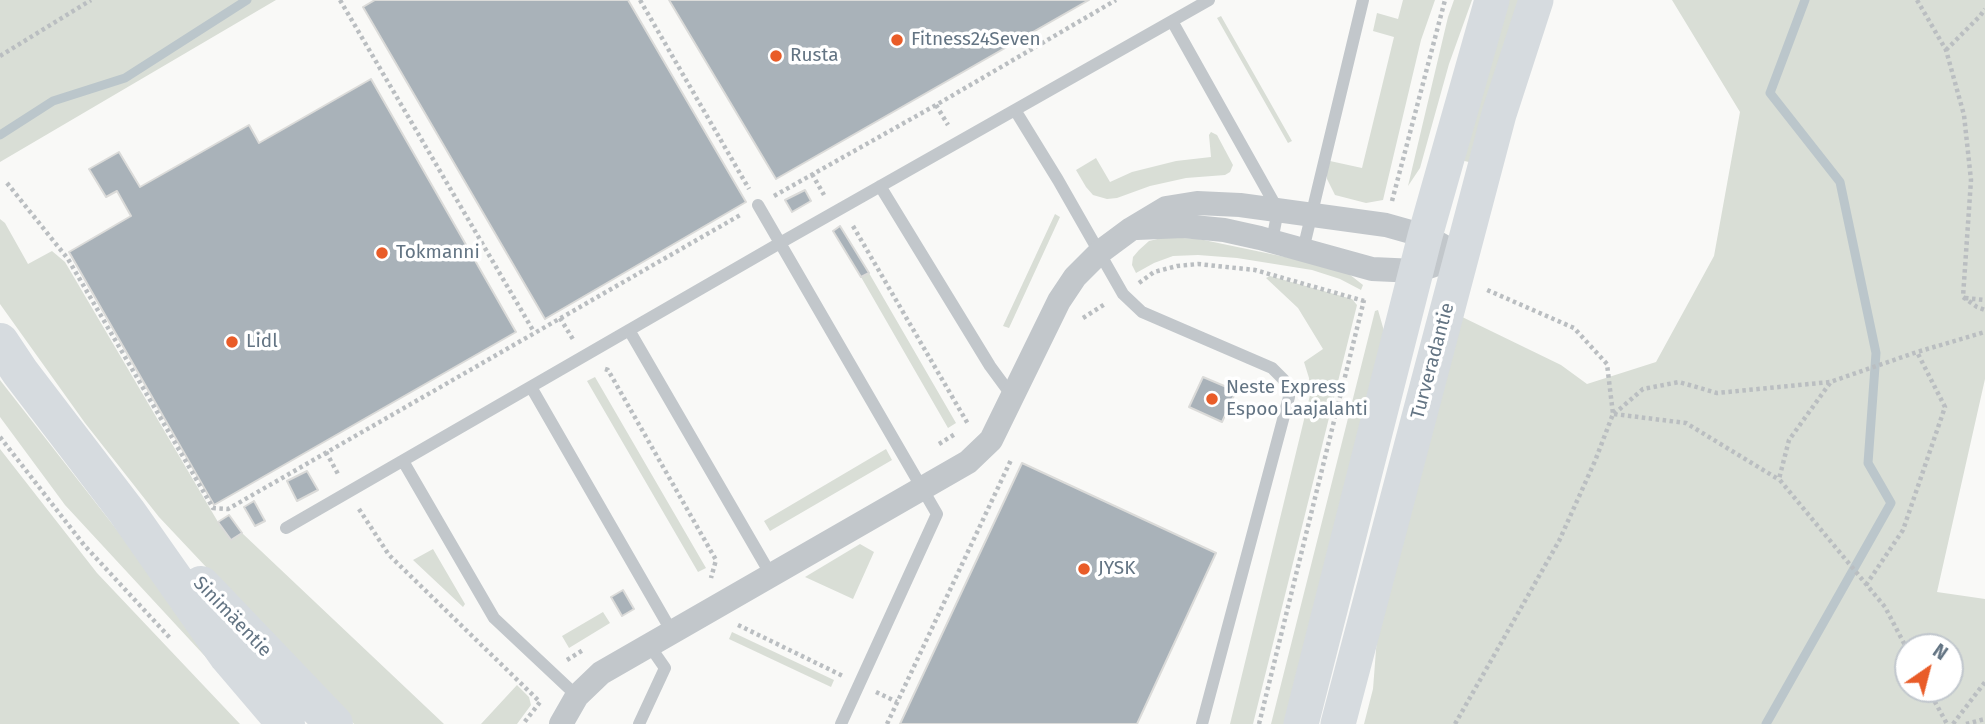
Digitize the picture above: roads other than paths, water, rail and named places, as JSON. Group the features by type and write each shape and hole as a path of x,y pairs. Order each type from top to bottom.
{"main road":[{"name":"Turveradantie","path":"1301,724 1425,236 1492,0"},
{"name":"Turveradantie","path":"1338,724 1499,114 1536,0"},
{"name":"Sinimäentie","path":"0,342 127,512 228,656 286,724"},
{"name":"Sinimäentie","path":"127,512 247,631 334,724"}],"street":[{"path":"561,724 576,696 601,673 968,461 991,440 1059,301 1075,276 1100,252 1166,208 1197,203 1240,205 1386,225 1425,236 1461,256"},
{"path":"1131,229 1183,226 1224,230 1372,269 1416,271 1461,256"}],"lane":[{"path":"286,528 834,212 1209,0"},
{"path":"1303,250 1359,4"},
{"path":"1172,21 1278,210 1272,242"},
{"path":"1015,110 1123,294 1142,312 1272,368 1284,380 1289,397 1202,724"},
{"path":"880,186 990,366 1012,396"},
{"path":"758,205 937,514 841,724"},
{"path":"629,330 771,575"},
{"path":"531,387 672,632"},
{"path":"403,461 494,618 576,696"},
{"path":"639,724 665,668 649,645"}],"waterway":[{"path":"0,135 53,101 125,78 247,0"},
{"path":"1766,724 1891,503 1868,463 1876,353 1840,182 1770,93 1805,0"}],"place":[{"name":"Fitness24Seven","path":"897,40"},
{"name":"Rusta","path":"776,56"},
{"name":"Tokmanni","path":"382,253"},
{"name":"Lidl","path":"232,342"},
{"name":"Neste Express Espoo Laajalahti","path":"1212,399"},
{"name":"JYSK","path":"1084,569"}]}
